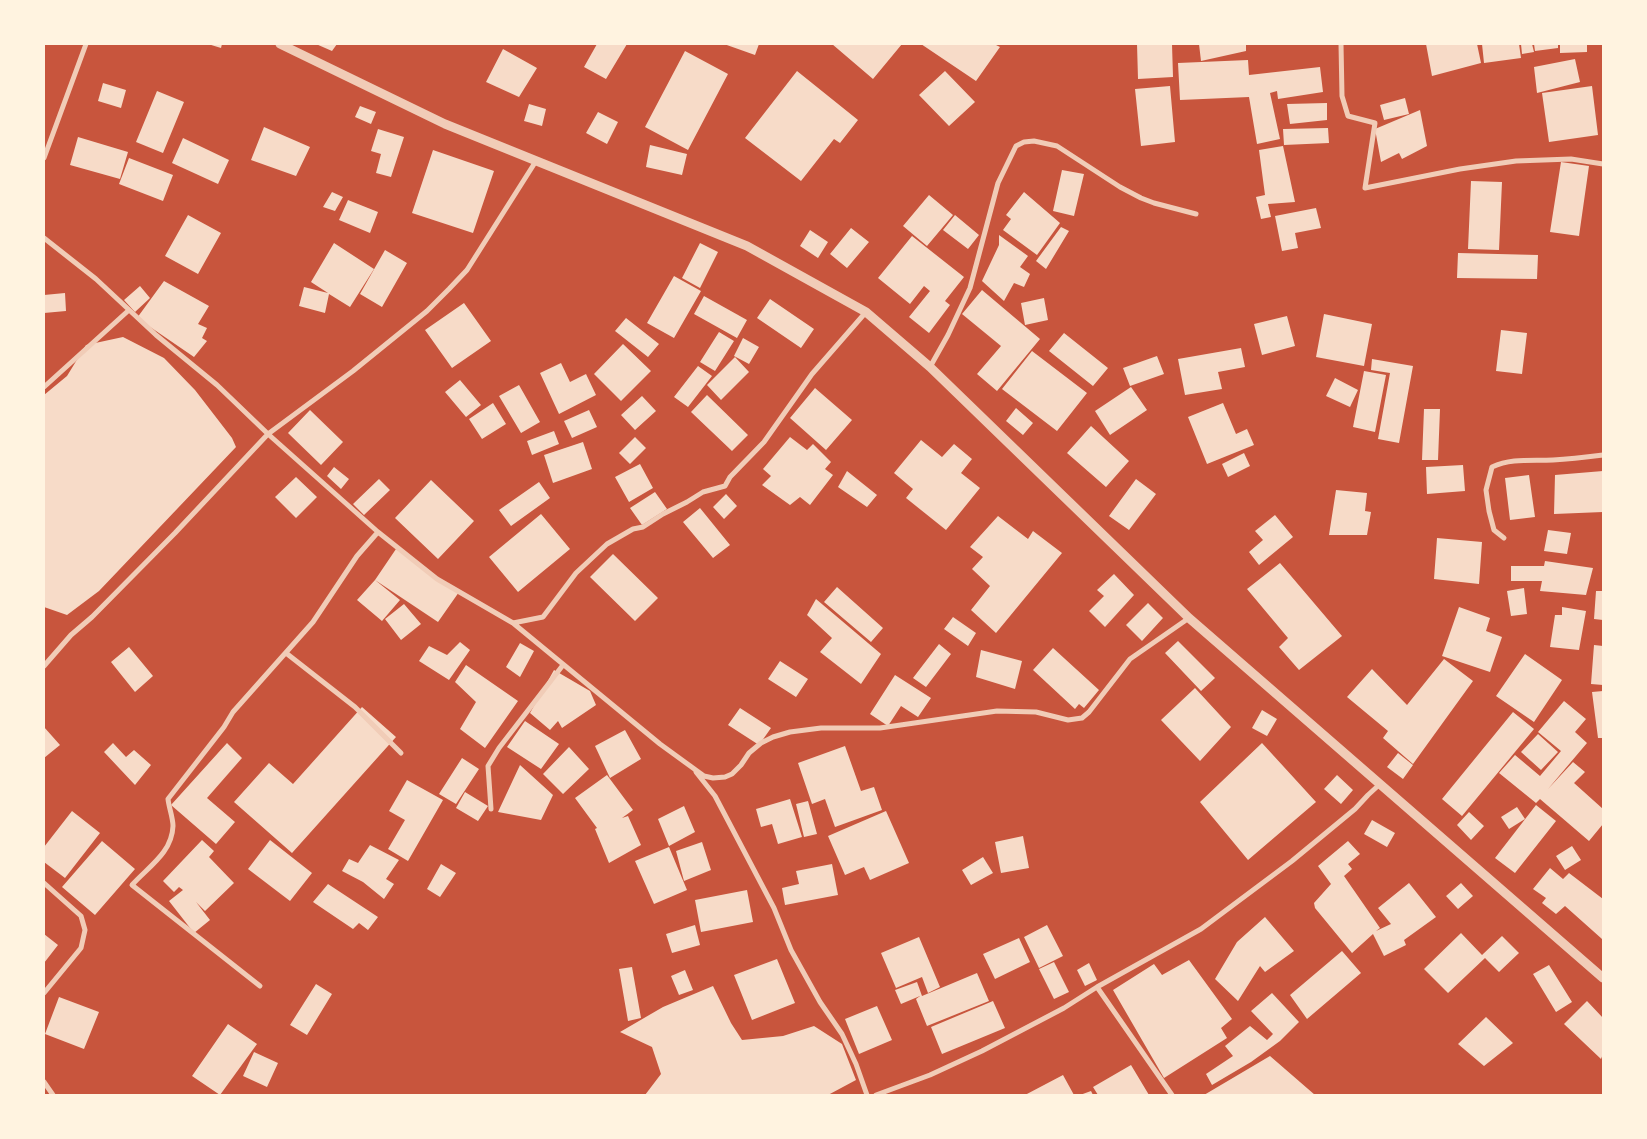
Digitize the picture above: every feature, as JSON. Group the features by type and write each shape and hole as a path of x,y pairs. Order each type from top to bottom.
{"street":[{"path":"44,158 86,44"},
{"path":"280,44 445,124 747,246 866,312 930,367 1189,618 1603,976"},
{"path":"1341,44 1342,96 1348,116 1375,123 1365,188 1460,169 1516,161 1571,159 1603,164"},
{"path":"930,367 970,288 998,183 1016,146 1024,142 1034,141 1057,146 1120,188 1154,203 1196,214"},
{"path":"44,666 71,635 92,617 268,434 353,371 427,311 468,270 536,161"},
{"path":"44,238 96,279 156,336 217,385 268,434 378,532 437,579 513,623 617,710 704,776 713,778 732,774 761,743 773,737 804,730 880,728 997,711 1036,712 1068,720 1082,718 1094,707 1130,659 1189,618"},
{"path":"44,387 129,310"},
{"path":"513,623 543,617 576,573 606,544 633,529 642,527 703,492 725,486 730,477 764,442 812,374 866,312"},
{"path":"1504,538 1494,530 1488,511 1486,490 1492,467 1503,462 1516,460 1554,460 1603,455"},
{"path":"260,986 132,885 160,857 169,844 173,825 168,799 224,727 233,712 313,622 357,556 378,532"},
{"path":"286,653 356,707 402,753"},
{"path":"491,809 488,766 563,665"},
{"path":"692,768 715,796 774,908 791,950 820,1002 842,1034 856,1064 867,1095"},
{"path":"876,1095 930,1075 982,1051 1064,1008 1201,928 1304,851 1355,809 1381,784"},
{"path":"44,883 81,916 85,930 81,948 44,992"},
{"path":"1097,987 1172,1095"},
{"path":"44,1082 53,1095"}],"building":[{"path":"208,44 222,44 221,48"},
{"path":"316,44 337,44 332,51"},
{"path":"597,44 627,44 606,79 584,67"},
{"path":"724,44 759,44 755,55"},
{"path":"832,44 902,44 873,79"},
{"path":"921,44 994,44 1000,47 976,81"},
{"path":"1137,44 1172,44 1173,77 1138,79"},
{"path":"1199,44 1246,44 1246,51 1201,61"},
{"path":"1426,44 1477,44 1481,63 1432,76"},
{"path":"1482,44 1519,44 1521,58 1484,63"},
{"path":"1521,44 1532,44 1534,52 1522,54"},
{"path":"1534,44 1558,44 1558,48 1535,51"},
{"path":"1560,44 1587,44 1587,52 1560,53"},
{"path":"503,49 537,68 519,97 486,82"},
{"path":"685,51 728,74 688,150 645,127"},
{"path":"1575,59 1580,82 1537,93 1534,67"},
{"path":"1248,60 1249,75 1320,67 1323,92 1278,99 1277,91 1270,93 1280,139 1257,144 1249,97 1180,100 1178,63"},
{"path":"797,71 858,120 840,143 834,139 801,181 745,138"},
{"path":"945,71 975,102 949,126 919,95"},
{"path":"103,83 126,90 121,108 98,101"},
{"path":"1170,86 1175,142 1141,146 1135,89"},
{"path":"1592,86 1598,135 1549,142 1542,93"},
{"path":"157,91 184,102 163,153 136,142"},
{"path":"1405,98 1409,114 1384,120 1380,105"},
{"path":"1327,103 1327,120 1290,124 1287,104"},
{"path":"529,104 546,109 542,126 524,121"},
{"path":"360,106 376,112 371,124 355,117"},
{"path":"1420,110 1427,146 1402,159 1399,153 1381,162 1375,129"},
{"path":"598,112 618,122 607,144 586,133"},
{"path":"264,127 310,147 296,176 251,160"},
{"path":"1328,128 1329,143 1284,145 1283,129"},
{"path":"378,129 404,137 391,177 376,173 381,154 371,151"},
{"path":"78,137 128,152 120,179 70,165"},
{"path":"183,138 229,160 218,184 172,163"},
{"path":"650,145 687,154 682,175 646,167"},
{"path":"1283,146 1295,202 1268,204 1271,217 1261,219 1256,197 1265,195 1259,150"},
{"path":"433,150 494,171 473,233 412,213"},
{"path":"129,158 173,175 163,201 119,184"},
{"path":"1561,162 1589,166 1579,236 1550,232"},
{"path":"1062,170 1084,174 1074,216 1053,211"},
{"path":"1471,181 1502,182 1499,250 1468,249"},
{"path":"332,192 343,197 335,211 323,207"},
{"path":"1024,192 1060,223 1037,255 1003,230 1011,219 1006,215"},
{"path":"929,195 953,215 927,246 903,226"},
{"path":"348,200 378,212 370,233 339,220"},
{"path":"1316,208 1321,228 1295,233 1298,248 1282,251 1275,216"},
{"path":"188,215 221,233 198,274 165,256"},
{"path":"955,215 979,235 968,249 943,230"},
{"path":"1061,227 1069,231 1046,269 1036,261"},
{"path":"851,228 869,242 847,268 830,254"},
{"path":"810,230 828,242 818,258 800,246"},
{"path":"999,235 1028,256 1020,267 1030,274 1024,287 1014,283 1004,301 982,281 999,245"},
{"path":"912,236 964,277 945,301 950,305 929,333 909,317 930,291 924,286 910,304 878,278"},
{"path":"334,243 374,269 350,307 329,294 325,313 299,306 304,287 328,293 311,282"},
{"path":"700,243 718,252 700,288 682,278"},
{"path":"385,250 407,263 382,307 360,294"},
{"path":"1458,253 1538,255 1537,279 1457,278"},
{"path":"674,276 701,291 674,338 647,323"},
{"path":"164,281 209,306 198,324 207,328 202,338 207,341 194,357 137,318"},
{"path":"140,286 150,298 135,312 124,300"},
{"path":"982,290 1040,339 997,391 977,374 1001,346 962,314"},
{"path":"65,293 66,311 44,313 44,295"},
{"path":"704,296 747,320 737,338 694,314"},
{"path":"1044,298 1048,320 1025,325 1021,303"},
{"path":"770,299 814,329 801,348 757,318"},
{"path":"464,303 491,341 452,368 425,330"},
{"path":"1324,314 1372,324 1364,366 1316,357"},
{"path":"1287,316 1295,346 1262,355 1254,324"},
{"path":"626,318 659,344 648,357 615,331"},
{"path":"1501,330 1527,333 1522,374 1496,371"},
{"path":"719,332 734,341 715,371 700,362"},
{"path":"1064,333 1108,368 1093,386 1049,351"},
{"path":"123,337 164,358 195,390 232,438 236,447 99,591 67,615 44,607 44,395 67,376 86,345"},
{"path":"743,338 759,347 749,364 734,356"},
{"path":"623,344 651,371 621,401 594,374"},
{"path":"1241,348 1245,367 1218,372 1222,389 1185,395 1178,359"},
{"path":"1032,351 1087,393 1057,431 1002,389"},
{"path":"1157,356 1164,374 1130,386 1123,368"},
{"path":"735,357 749,372 721,400 707,385"},
{"path":"1372,359 1413,366 1399,443 1378,439 1390,373 1371,370"},
{"path":"561,363 570,382 586,374 596,395 559,414 540,373"},
{"path":"698,366 712,376 688,407 674,397"},
{"path":"1364,371 1386,375 1375,432 1353,427"},
{"path":"1335,378 1358,390 1350,407 1326,396"},
{"path":"460,380 481,405 466,417 445,392"},
{"path":"519,385 540,422 521,433 499,396"},
{"path":"1131,387 1147,410 1110,435 1095,411"},
{"path":"815,388 852,420 826,450 790,418"},
{"path":"707,395 748,435 732,451 691,412"},
{"path":"642,396 656,411 635,430 621,415"},
{"path":"493,403 506,424 482,439 469,419"},
{"path":"1223,403 1236,434 1247,429 1254,445 1207,464 1188,417"},
{"path":"1016,408 1033,423 1023,435 1006,421"},
{"path":"1424,409 1440,409 1438,460 1422,460"},
{"path":"310,410 343,442 321,465 288,433"},
{"path":"589,410 597,427 572,438 564,421"},
{"path":"1091,426 1129,461 1106,487 1067,453"},
{"path":"554,431 559,444 532,455 527,441"},
{"path":"635,437 646,448 630,464 619,453"},
{"path":"790,437 807,450 813,444 831,462 825,469 833,475 810,505 800,497 790,505 762,485 771,476 763,469"},
{"path":"921,440 942,457 954,444 972,459 961,473 980,488 946,530 906,498 913,489 894,473"},
{"path":"583,442 592,469 553,483 544,455"},
{"path":"1244,453 1250,466 1228,477 1222,464"},
{"path":"640,464 653,488 629,502 615,477"},
{"path":"1463,465 1465,491 1427,494 1426,467"},
{"path":"334,467 349,479 341,489 327,476"},
{"path":"847,471 877,495 867,507 838,487"},
{"path":"1603,471 1603,512 1554,514 1555,475"},
{"path":"1529,475 1535,517 1510,520 1505,478"},
{"path":"296,477 317,497 296,518 275,497"},
{"path":"379,479 390,490 364,515 353,504"},
{"path":"1136,479 1156,494 1129,530 1109,516"},
{"path":"431,480 474,521 438,559 395,518"},
{"path":"539,482 550,498 511,526 499,510"},
{"path":"1336,490 1367,493 1365,511 1371,512 1367,535 1329,535"},
{"path":"655,492 667,509 642,525 630,508"},
{"path":"726,494 737,506 724,519 713,507"},
{"path":"700,508 730,545 713,558 683,522"},
{"path":"541,514 570,549 518,592 489,557"},
{"path":"1275,515 1293,537 1259,565 1249,552 1263,540 1255,531"},
{"path":"998,516 1028,539 1033,531 1062,553 996,633 971,610 990,586 972,569 983,557 970,547"},
{"path":"1548,530 1571,533 1567,554 1544,551"},
{"path":"1437,538 1482,542 1479,584 1434,579"},
{"path":"396,549 459,592 438,622 375,580"},
{"path":"613,554 658,598 635,621 590,577"},
{"path":"1545,561 1593,568 1586,595 1540,591 1542,581 1511,581 1511,566 1544,566"},
{"path":"1280,563 1342,636 1299,670 1279,647 1288,638 1247,589"},
{"path":"1114,574 1134,595 1105,627 1089,611 1104,596 1097,590"},
{"path":"375,580 400,600 382,621 357,600"},
{"path":"837,587 883,628 871,642 824,602"},
{"path":"1524,588 1527,614 1511,616 1507,591"},
{"path":"1596,591 1603,591 1603,620 1594,619"},
{"path":"816,599 881,654 861,684 820,652 832,638 807,615"},
{"path":"1148,603 1163,618 1142,641 1126,625"},
{"path":"404,604 421,624 401,640 385,619"},
{"path":"1459,607 1490,618 1486,631 1502,637 1490,672 1442,656"},
{"path":"1562,607 1586,611 1579,650 1550,647 1555,615 1562,615"},
{"path":"953,617 976,633 968,646 944,629"},
{"path":"1178,641 1215,678 1201,691 1165,653"},
{"path":"460,642 470,650 449,680 419,661 429,646 447,655"},
{"path":"520,643 534,651 520,677 506,667"},
{"path":"939,644 951,654 926,687 913,678"},
{"path":"1594,645 1603,646 1603,685 1591,684"},
{"path":"129,647 153,676 135,692 111,662"},
{"path":"1053,648 1099,690 1084,708 1079,704 1075,709 1033,670"},
{"path":"981,650 1022,661 1015,689 976,677"},
{"path":"1525,654 1562,680 1534,722 1496,696"},
{"path":"1444,659 1473,681 1413,764 1383,738 1388,731 1347,697 1372,669 1407,705"},
{"path":"780,661 808,679 796,697 768,679"},
{"path":"466,665 518,701 485,748 460,729 476,702 455,682"},
{"path":"554,670 590,691 596,705 562,728 558,721 550,730 530,713"},
{"path":"895,675 931,698 918,717 901,706 888,726 870,714"},
{"path":"1195,688 1231,727 1200,761 1161,720"},
{"path":"1603,691 1603,738 1598,738 1592,692"},
{"path":"1564,701 1586,719 1575,732 1587,743 1548,789 1573,762 1585,772 1574,783 1603,809 1603,824 1589,841 1540,799 1536,803 1499,773 1515,755 1540,776 1561,751 1538,732"},
{"path":"362,707 396,737 292,853 234,802 269,763 293,784"},
{"path":"740,708 771,728 759,745 728,725"},
{"path":"1262,710 1277,719 1267,736 1252,728"},
{"path":"1513,712 1534,729 1462,816 1442,799"},
{"path":"525,721 559,744 541,769 507,747"},
{"path":"44,727 60,745 44,758"},
{"path":"625,730 641,759 610,778 595,746"},
{"path":"1538,734 1558,752 1541,770 1521,752"},
{"path":"113,743 126,757 134,750 151,765 135,785 104,752"},
{"path":"227,743 242,758 207,798 235,822 216,844 171,805"},
{"path":"1262,743 1316,802 1248,860 1200,802"},
{"path":"845,746 861,791 874,787 882,810 835,827 825,799 812,804 798,763"},
{"path":"569,747 589,769 563,794 543,774"},
{"path":"1398,753 1413,765 1403,779 1387,767"},
{"path":"462,758 479,769 456,804 439,794"},
{"path":"520,765 553,795 541,820 498,812"},
{"path":"607,775 633,810 622,818 628,816 641,845 609,863 595,829 597,828 575,798"},
{"path":"1337,775 1353,790 1341,804 1324,789"},
{"path":"407,780 443,800 408,861 388,849 405,820 389,811"},
{"path":"465,792 488,806 478,821 456,808"},
{"path":"790,799 802,837 778,844 772,824 761,827 756,809"},
{"path":"808,801 817,834 804,837 796,804"},
{"path":"1536,805 1556,821 1515,873 1495,858"},
{"path":"684,806 695,832 669,846 658,819"},
{"path":"1517,807 1525,819 1509,829 1501,817"},
{"path":"72,811 100,833 65,878 44,862 44,847"},
{"path":"886,811 909,863 870,880 864,867 845,875 828,836"},
{"path":"1469,812 1484,826 1471,840 1457,825"},
{"path":"1372,820 1395,833 1387,847 1364,834"},
{"path":"1023,836 1029,868 1001,873 995,842"},
{"path":"202,840 214,851 209,857 234,883 205,911 196,902 210,920 194,933 169,901 183,890 179,887 174,892 163,881"},
{"path":"270,840 312,873 290,901 248,869"},
{"path":"102,841 135,869 95,915 62,887"},
{"path":"1348,841 1360,854 1348,864 1352,869 1344,876 1380,928 1376,931 1391,924 1378,908 1409,883 1436,917 1404,940 1406,945 1384,956 1373,934 1352,953 1315,908 1314,903 1331,884 1318,866"},
{"path":"702,842 711,870 684,881 676,851"},
{"path":"370,845 399,860 386,879 394,884 384,899 363,882 342,871 349,859 358,863"},
{"path":"1572,846 1581,860 1565,870 1556,856"},
{"path":"669,847 687,890 654,904 635,861"},
{"path":"983,857 993,873 971,885 962,870"},
{"path":"441,864 456,873 440,897 427,889"},
{"path":"832,864 838,895 785,905 782,888 799,884 796,871"},
{"path":"1550,868 1563,879 1569,873 1603,899 1602,939 1565,906 1556,914 1542,903 1546,898 1533,889"},
{"path":"1461,883 1473,896 1458,909 1446,896"},
{"path":"328,884 378,917 368,930 359,923 353,929 313,902"},
{"path":"747,890 753,922 701,932 695,900"},
{"path":"1265,917 1294,951 1265,972 1260,966 1238,1001 1215,979 1237,942"},
{"path":"695,925 700,945 672,953 666,934"},
{"path":"1047,925 1063,956 1039,968 1024,937"},
{"path":"1461,933 1482,955 1502,936 1519,953 1499,972 1485,958 1448,993 1424,969"},
{"path":"44,934 58,945 44,963"},
{"path":"919,937 940,987 928,993 922,977 896,988 881,953"},
{"path":"1019,938 1030,962 995,979 983,954"},
{"path":"1342,951 1361,973 1307,1019 1290,995"},
{"path":"777,959 795,1003 752,1020 734,975"},
{"path":"1189,960 1232,1019 1221,1028 1227,1038 1164,1078 1113,990 1154,964 1162,975"},
{"path":"1054,962 1069,992 1054,999 1039,969"},
{"path":"1089,963 1097,980 1085,986 1077,970"},
{"path":"1549,965 1572,1002 1556,1012 1533,974"},
{"path":"632,967 641,1018 628,1021 619,969"},
{"path":"685,970 693,990 679,995 671,976"},
{"path":"977,973 989,1001 927,1026 916,999 920,996 901,1004 895,990 917,982 922,996"},
{"path":"316,984 332,994 307,1035 290,1025"},
{"path":"713,986 731,1023 742,1040 783,1036 814,1026 842,1044 856,1080 828,1095 645,1095 661,1074 652,1047 620,1032 663,1007"},
{"path":"1272,993 1299,1022 1280,1041 1251,1062 1212,1085 1206,1074 1233,1056 1225,1046 1250,1026 1267,1040 1273,1034 1251,1011"},
{"path":"59,997 99,1012 84,1049 45,1034"},
{"path":"993,1001 1005,1028 942,1054 931,1027"},
{"path":"1587,1001 1603,1018 1603,1054 1601,1059 1564,1024"},
{"path":"877,1006 892,1040 859,1054 845,1019"},
{"path":"1486,1017 1513,1043 1484,1066 1458,1044"},
{"path":"228,1024 257,1044 220,1095 192,1076"},
{"path":"254,1052 278,1063 267,1087 243,1076"},
{"path":"1270,1056 1315,1095 1204,1095"},
{"path":"1131,1065 1149,1095 1098,1095 1093,1087"},
{"path":"1063,1075 1074,1095 1025,1095"},
{"path":"1091,1091 1093,1095 1080,1095"}]}
